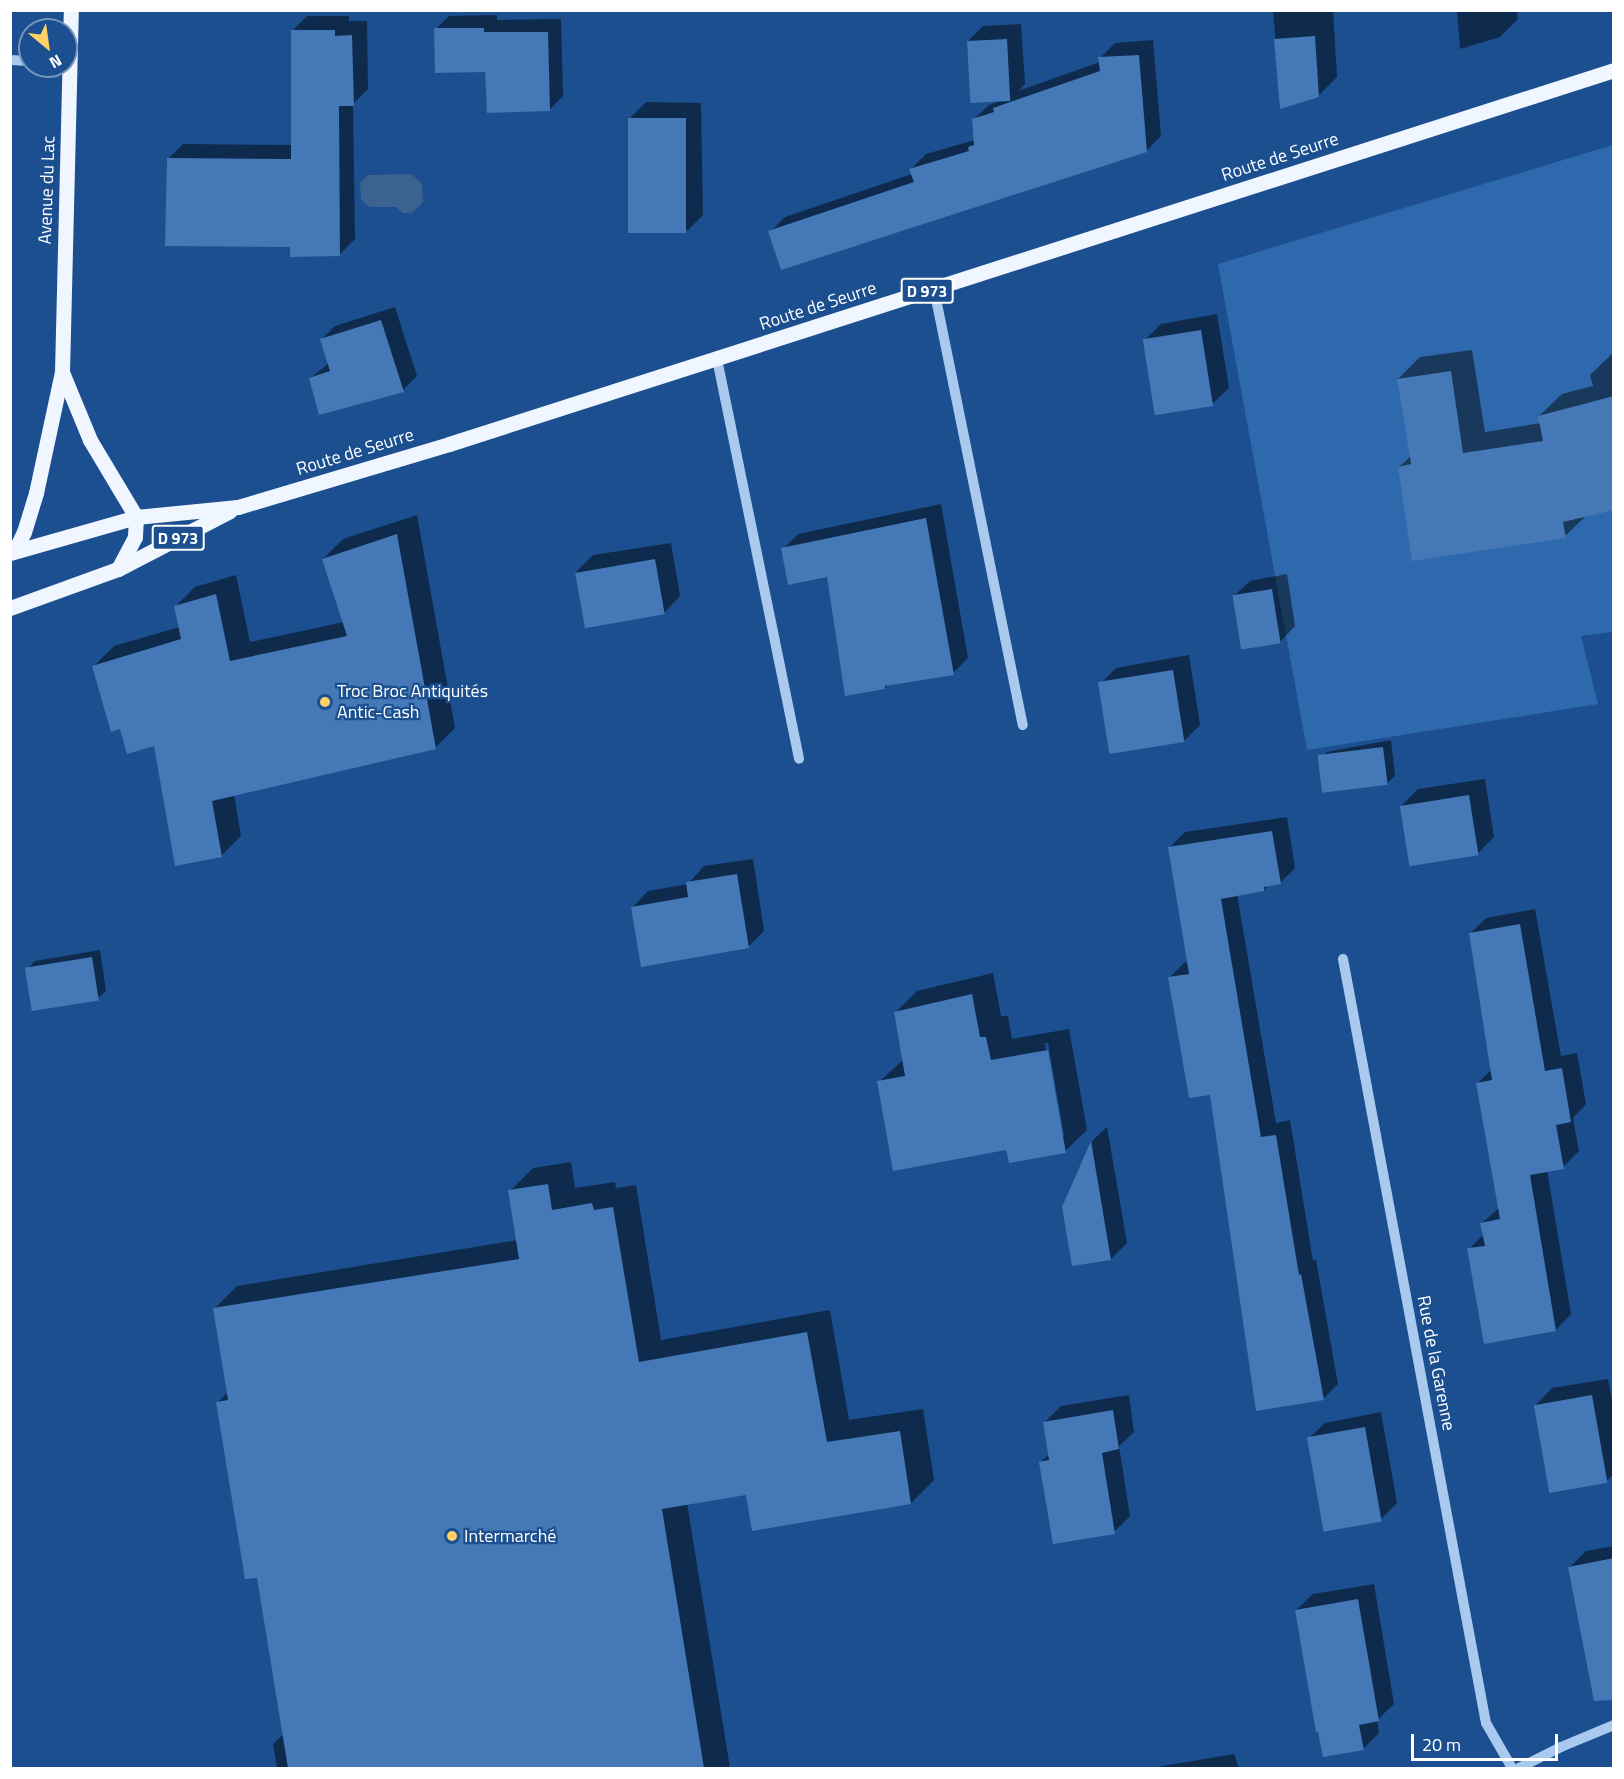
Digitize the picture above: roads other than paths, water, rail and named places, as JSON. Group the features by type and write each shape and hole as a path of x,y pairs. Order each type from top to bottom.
{"main road":[{"name":"Route de Seurre","path":"10,608 118,569 238,507 449,444 1614,70"},
{"name":"Avenue du Lac","path":"13,552 24,532 36,493 62,372 68,78"},
{"name":"Avenue du Lac","path":"62,372 90,440 136,517"},
{"name":"Route de Seurre","path":"13,552 136,517 238,507"},
{"path":"118,569 135,537 136,517"}],"street":[{"path":"934,289 1023,725"},
{"path":"717,358 799,759"},
{"name":"Rue de la Garenne","path":"1343,959 1486,1723 1512,1768"},
{"path":"1519,1768 1561,1747 1614,1725"}],"place":[{"name":"Troc Broc Antiquités Antic-Cash","path":"325,702"},
{"name":"Intermarché","path":"452,1536"}]}
